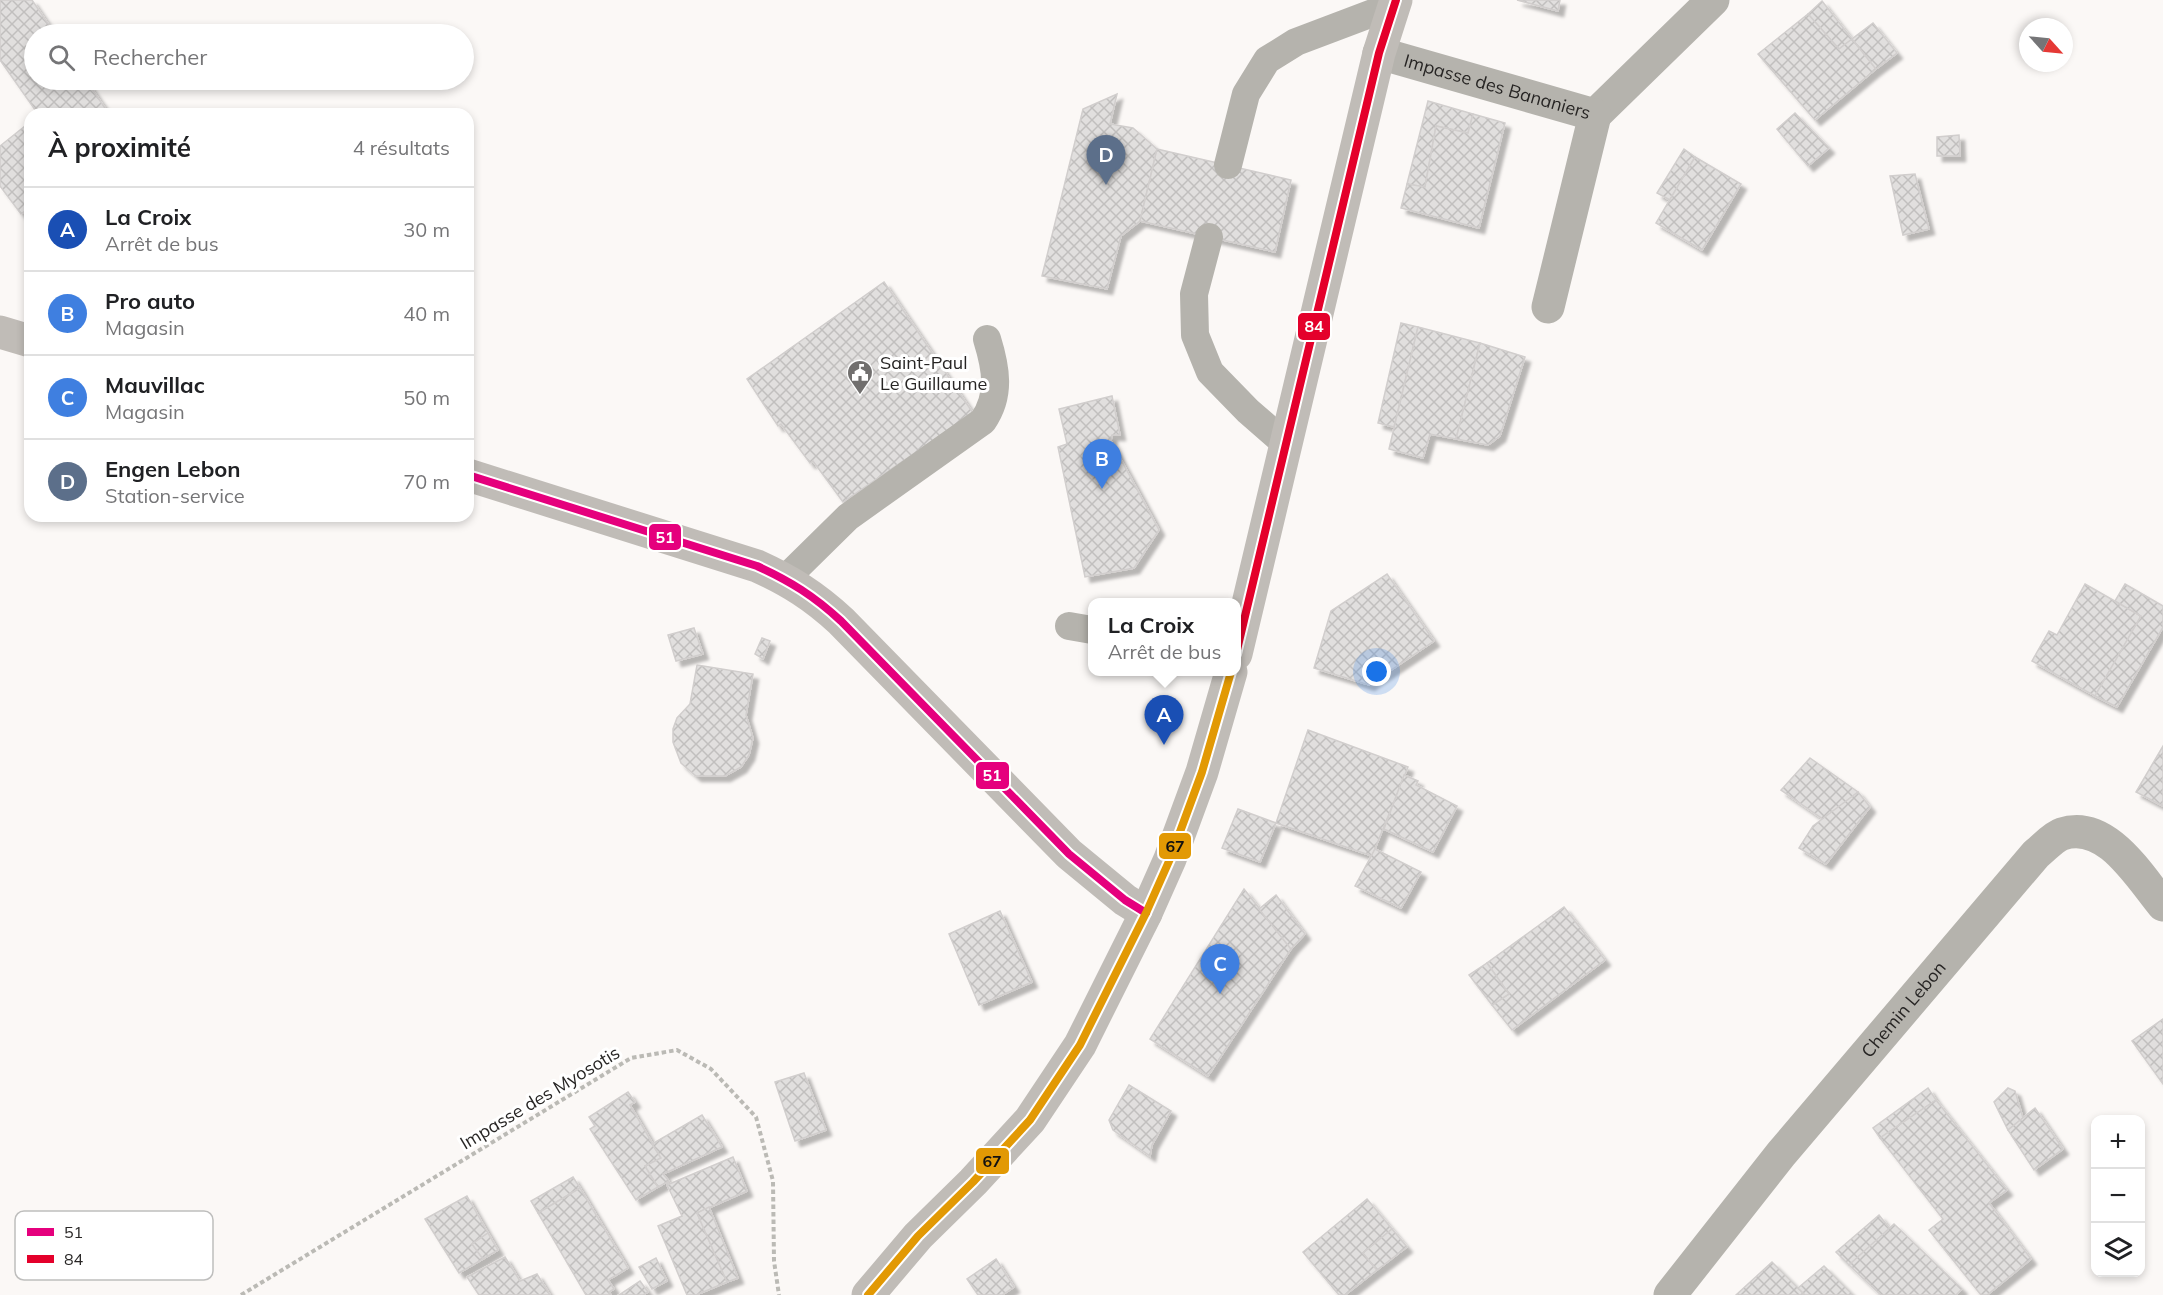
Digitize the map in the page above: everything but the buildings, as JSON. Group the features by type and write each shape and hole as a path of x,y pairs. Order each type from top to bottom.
{"main road":[{"path":"1241,634 1379,54 1395,3"},
{"path":"0,332 24,339"},
{"path":"474,477 756,566 785,579 814,597 841,621 1069,854 1125,900 1146,913"},
{"path":"868,1295 918,1236 973,1182 1030,1120 1080,1045 1146,913 1170,859 1202,772 1230,676"}],"street":[{"name":"Impasse des Bananiers","path":"1379,54 1595,114 1713,0"},
{"path":"1548,307 1595,114"},
{"name":"Chemin Lebon","path":"1670,1295 1796,1136 2037,854 2061,834 2084,831 2100,837 2121,854 2163,905"}],"lane":[{"path":"1228,165 1246,94 1268,60 1296,42 1395,3"},
{"path":"1209,237 1194,294 1196,335 1210,372 1248,411 1287,445"},
{"path":"785,579 848,517 983,421 990,411 995,395 996,366 987,339"}],"path":[{"name":"Impasse des Myosotis","path":"241,1295 631,1058 677,1050 711,1069 756,1118 773,1181 774,1261 779,1295"}],"transit line":[{"name":"84","path":"1241,633 1379,53 1396,0"},
{"name":"51","path":"474,477 757,566 801,590 841,621 1069,854 1125,900 1146,913"},
{"name":"67","path":"868,1295 918,1236 973,1182 1030,1120 1080,1045 1146,913 1170,859 1202,772 1230,676"}],"place":[{"name":"Engen Lebon","path":"1106,185"},
{"name":"Saint-Paul Le Guillaume","path":"860,396"},
{"name":"Pro auto","path":"1102,489"},
{"name":"La Croix","path":"1164,745"},
{"name":"Mauvillac","path":"1220,994"}]}
